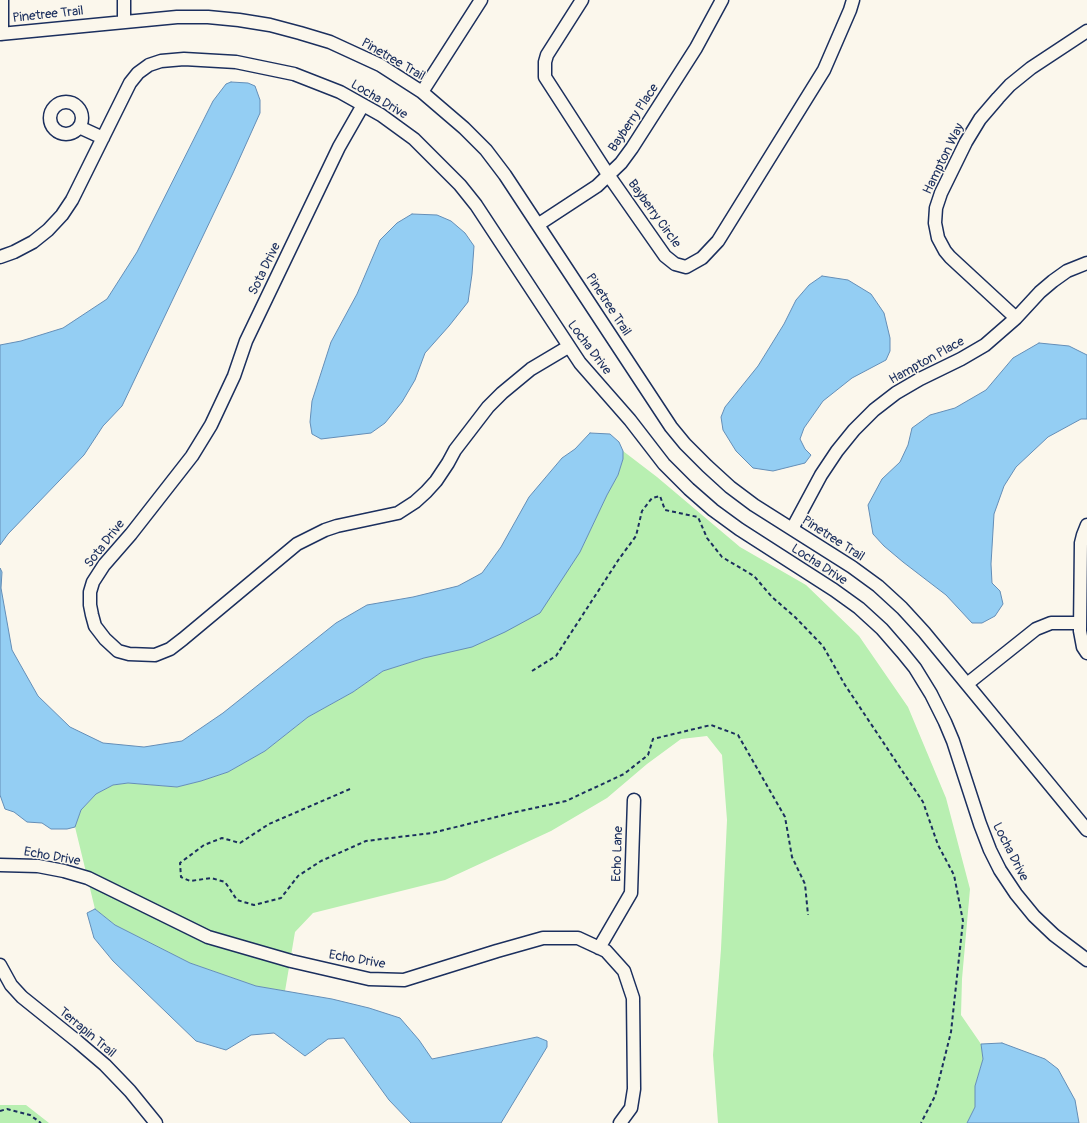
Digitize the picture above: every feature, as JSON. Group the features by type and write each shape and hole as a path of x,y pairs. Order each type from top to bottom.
{"street":[{"path":"1,34 2,0"},
{"path":"124,0 124,22"},
{"path":"422,92 481,0"},
{"name":"Bayberry Circle","path":"582,0 547,55 544,70 545,77 609,176 665,256 675,264 686,267 702,258 718,240 824,70 853,0"},
{"name":"Bayberry Place","path":"538,224 597,186 621,163 692,55 722,0"},
{"name":"Pinetree Trail","path":"1,34 177,17 208,17 239,20 270,25 330,42 380,65 422,92 464,128 486,150 505,175 671,427 685,444 730,487 754,505 852,567 878,586 907,613 1087,830"},
{"name":"Hampton Way","path":"1016,318 945,251 938,238 935,223 936,208 941,194 966,142 980,119 1010,85 1031,68 1087,31"},
{"name":"Locha Drive","path":"0,257 14,252 33,242 48,230 62,215 72,200 130,83 138,73 161,61 184,59 236,62 294,74 340,92 382,115 414,139 460,185 476,205 568,347 580,363 630,420 664,464 689,490 738,529 834,590 859,608 882,629 902,652 915,668 931,694 945,722 953,741 980,824 1000,870 1016,894 1034,916 1054,935 1087,960"},
{"name":"Sota Drive","path":"363,105 339,147 246,341 234,376 212,425 192,456 131,534 104,565 93,582 90,592 92,615 95,626 105,639 118,651 129,654 155,655 170,649 297,544 325,530 398,512 415,502 436,480 455,450 488,407 502,393 531,369 568,347"},
{"path":"78,127 103,138"},
{"name":"Hampton Place","path":"792,529 821,474 836,451 874,410 896,393 920,379 961,359 985,344 1016,318 1040,292 1053,281 1067,271 1087,263"},
{"path":"1087,525 1081,543 1080,623 1081,639 1087,653"},
{"path":"967,684 1036,629 1051,623 1080,623"},
{"name":"Echo Lane","path":"598,948 631,893 634,800"},
{"name":"Echo Drive","path":"0,865 38,866 88,878 208,937 291,961 369,979 404,980 543,938 578,938 606,951 624,971 634,998 634,1089 631,1108 620,1123"},
{"name":"Terrapin Trail","path":"0,965 11,985 22,997 105,1065 130,1091 156,1123"}],"path":[{"path":"532,671 556,656 619,558 636,536 642,511 652,498 660,496 665,510 698,517 707,538 722,557 754,576 772,597 795,617 823,646 845,685 923,802 938,845 954,875 963,921 951,1032 935,1096 921,1123"},
{"path":"350,789 269,824 240,843 222,838 204,846 180,863 181,877 190,881 212,878 225,882 237,900 254,905 281,898 298,876 321,861 366,841 432,833 566,801 624,774 648,755 653,739 711,725 738,735 785,817 792,857 805,884 808,915"},
{"path":"0,1111 8,1109 30,1115 41,1123"}],"green space":[{"path":"623,451 657,477 740,547 806,585 859,636 908,707 946,798 970,889 962,979 961,1015 981,1044 983,1059 975,1086 975,1107 967,1123 718,1123 713,1055 721,949 727,820 722,755 707,736 681,739 647,764 607,798 551,831 445,880 313,913 295,932 285,991 256,986 190,963 115,925 95,909 75,827 81,810 96,794 113,785 128,783 177,787 228,772 265,751 308,717 353,692 383,671 424,658 580,552 618,475 623,459"},
{"path":"0,1105 26,1105 49,1123 0,1123"}],"water":[{"path":"231,82 248,83 255,86 260,100 260,113 122,406 103,426 84,455 8,534 0,545 0,345 21,341 63,328 107,299 137,252 213,101 226,84"},
{"path":"412,214 437,215 451,221 465,233 474,246 468,302 425,353 415,380 402,402 385,423 371,433 321,439 312,434 310,422 312,401 331,342 357,294 380,240 397,223"},
{"path":"822,276 848,280 871,294 884,313 890,338 890,351 886,360 852,378 823,401 804,428 800,439 805,449 811,455 805,463 773,471 753,468 736,451 723,430 721,417 725,407 758,366 784,324 796,300 809,285"},
{"path":"1039,343 1069,346 1087,355 1087,419 1081,419 1048,437 1016,467 1004,486 994,514 991,564 992,583 1000,591 1003,604 995,616 982,623 972,623 946,595 903,562 884,546 873,534 868,505 882,479 900,462 908,445 912,428 930,415 955,408 986,390 1013,358"},
{"path":"590,433 610,434 619,442 623,451 623,459 618,475 580,552 540,613 505,632 472,647 424,658 383,671 353,692 308,717 265,751 228,772 177,787 128,783 113,785 96,794 81,810 75,827 67,829 51,829 42,823 27,822 14,812 5,809 0,795 0,568 2,572 1,588 12,650 38,696 70,727 103,743 144,747 182,741 223,713 336,623 367,605 413,597 458,586 482,573 501,547 529,497 562,458 575,449"},
{"path":"95,909 115,925 190,963 256,986 332,999 369,1008 400,1018 419,1040 432,1059 537,1037 547,1041 547,1047 501,1123 411,1123 389,1100 344,1038 328,1039 305,1056 274,1033 251,1035 226,1050 196,1041 113,961 94,938 87,913"},
{"path":"1002,1043 1045,1059 1058,1069 1075,1100 1079,1123 967,1123 975,1107 975,1086 983,1059 981,1044"}]}
